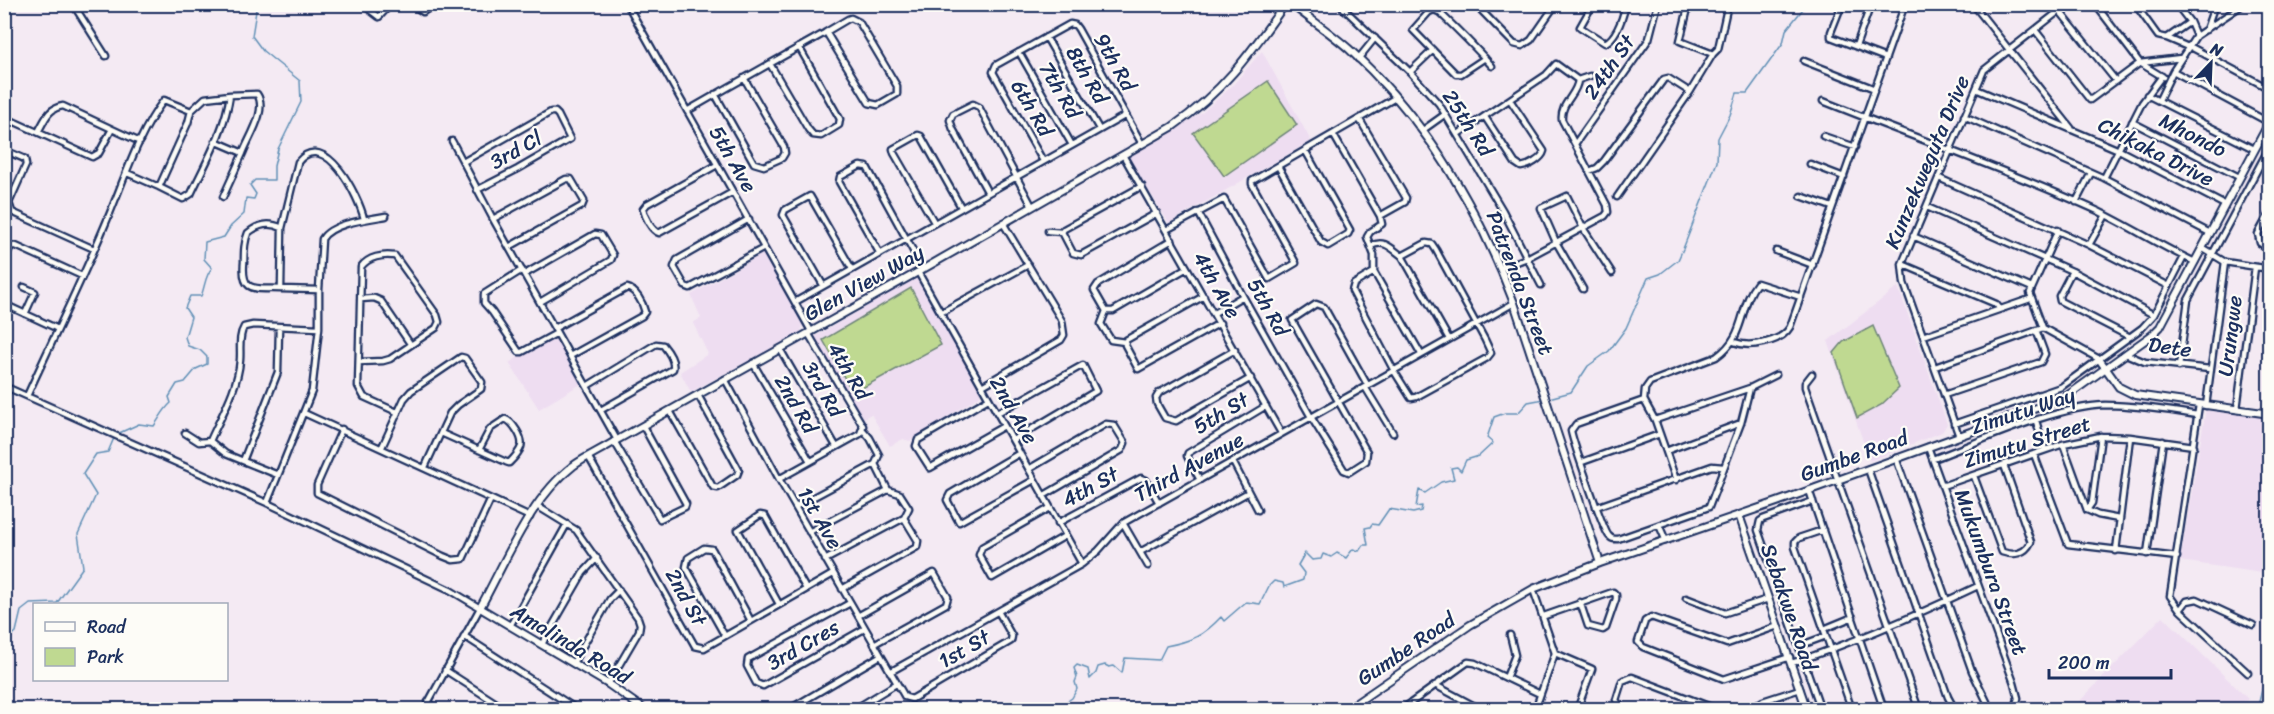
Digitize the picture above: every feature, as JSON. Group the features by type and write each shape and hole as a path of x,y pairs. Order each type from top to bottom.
{"street":[{"path":"73,4 106,56"},
{"path":"362,4 379,18 391,4"},
{"path":"412,4 423,12 434,4"},
{"path":"466,4 470,6 474,4"},
{"name":"5th Ave","path":"627,4 749,219 809,332"},
{"name":"Glen View Way","path":"480,608 537,506 557,481 588,456 1172,127 1215,93 1242,65 1285,4"},
{"name":"Patrenda Street","path":"1291,4 1342,43 1395,98 1423,130 1473,207 1514,303 1600,563"},
{"name":"25th Rd","path":"1340,4 1410,72 1437,102 1503,212 1541,285"},
{"path":"1475,4 1514,44 1522,46 1531,40 1556,4"},
{"path":"1593,4 1580,27 1605,43 1610,40 1621,21 1626,4"},
{"name":"24th St","path":"1575,144 1649,39 1658,4"},
{"path":"1689,4 1680,41 1713,54"},
{"path":"1617,197 1718,49 1728,4"},
{"path":"1842,4 1831,37 1886,58"},
{"path":"1856,46 1871,4"},
{"path":"1734,342 1743,346 1753,345 1784,335 1790,327 1894,41 1905,4"},
{"name":"Chikaka Drive","path":"1973,4 2072,128"},
{"path":"2054,4 2116,81"},
{"name":"Kunzekweguta Drive","path":"1959,436 1904,283 1902,264 1984,70 2068,4"},
{"path":"2095,4 2140,63 2169,80"},
{"path":"2134,4 2158,36 2189,46 2270,89"},
{"path":"2176,4 2190,22 2196,36"},
{"path":"2206,30 2215,4"},
{"path":"2159,100 2173,71 2196,36 2244,4"},
{"path":"1485,58 1459,75 1413,30 1429,12 1434,10 1440,14 1485,58 1492,66"},
{"path":"687,111 848,19 856,19 897,86 898,92 878,105 869,103 826,32"},
{"path":"2168,38 2190,22"},
{"name":"9th Rd","path":"1046,37 1067,25 1075,25 1143,144"},
{"path":"2035,30 2090,100 2140,63 2181,58"},
{"path":"1019,52 1046,37"},
{"name":"8th Rd","path":"1046,37 1100,129"},
{"path":"1358,59 1375,38"},
{"path":"770,64 808,129 813,135 821,136 839,125 840,118 799,47"},
{"path":"1410,72 1432,50"},
{"name":"6th Rd","path":"1019,52 996,65 993,72 1043,160"},
{"name":"7th Rd","path":"1019,52 1072,145"},
{"path":"1804,61 1875,89"},
{"path":"1458,134 1550,72 1556,64 1578,80"},
{"path":"2173,71 2269,122"},
{"path":"1578,80 1590,76"},
{"path":"2104,178 2147,95 2162,76"},
{"path":"716,94 754,163 764,166 782,158 785,153 784,147 744,78"},
{"path":"1589,171 1597,168 1604,161 1664,79 1668,78 1689,92"},
{"path":"1501,268 1527,258 1605,216 1609,209 1561,115 1565,102 1577,87 1578,80"},
{"name":"Chikaka Drive","path":"1976,88 2119,150 2225,205"},
{"path":"159,187 189,123 191,111 205,98 253,93 260,98 260,114 223,197"},
{"path":"127,173 183,199 188,197 215,141 228,109 230,95"},
{"path":"2147,95 2254,149"},
{"path":"1166,230 1221,199 1225,200 1269,279 1296,263 1252,184 1253,180 1395,98"},
{"path":"27,396 148,124 164,100 191,111"},
{"path":"1485,117 1515,163 1521,167 1527,166 1542,156 1544,151 1510,100"},
{"path":"1823,101 1950,149 2076,202 2106,215 2195,262"},
{"path":"988,193 950,120 953,114 972,104 979,107 1032,206"},
{"path":"38,132 50,111 55,107 63,106 140,142"},
{"name":"3rd Cl","path":"463,162 551,112 558,115 570,139 518,170 477,190"},
{"path":"795,302 1126,115"},
{"path":"1423,130 1444,115"},
{"path":"1964,116 2104,178 2210,233"},
{"path":"4,117 92,157 99,153 112,129"},
{"path":"1360,120 1407,198 1405,202 1380,216"},
{"name":"Mhondo","path":"2132,122 2239,177"},
{"name":"Gumbe Road","path":"1346,710 1470,625 1533,589 2064,398 2160,327 2269,122"},
{"path":"1333,134 1380,216 1382,223 1368,235 1374,255 1374,272 1421,354"},
{"path":"934,222 894,153 894,149 900,144 918,135 921,136 961,207"},
{"path":"1823,136 1855,147"},
{"path":"215,141 243,153"},
{"path":"452,141 660,519 685,507 686,504 643,426"},
{"path":"2179,367 2188,300 2270,146"},
{"path":"4,150 25,159 27,165 9,203 12,212 94,249"},
{"path":"1278,166 1323,244 1328,246 1348,234 1349,228 1305,150"},
{"path":"281,289 282,228 298,162 304,154 314,151 323,153 331,160 360,202 364,219"},
{"name":"4th Ave","path":"1123,155 1215,313 1281,433"},
{"path":"1809,164 1844,177"},
{"path":"717,165 647,204 643,209 654,231 659,232 733,192"},
{"name":"2nd Ave","path":"879,254 839,182 840,177 860,166 867,167 988,399 1082,564"},
{"path":"2076,202 2091,173"},
{"path":"1939,178 2090,245 2169,286"},
{"path":"493,219 566,179 571,179 577,188 584,201 582,206 509,247"},
{"path":"1048,231 1062,232 1142,186"},
{"path":"823,285 783,215 785,210 810,196 852,269"},
{"path":"1583,289 1556,242 1541,208 1567,196 1583,228 1612,273"},
{"path":"1801,196 1832,207"},
{"path":"1927,207 2072,271 2154,315"},
{"name":"5th Rd","path":"1198,212 1242,296 1311,417 1340,466 1349,472 1366,461 1368,456 1339,402"},
{"path":"1062,232 1073,253 1081,255 1157,213"},
{"path":"2270,213 2258,234 2260,243 2270,250"},
{"path":"2090,245 2106,215"},
{"path":"267,503 312,391 319,328 322,239 325,233 364,219 386,216"},
{"path":"749,219 677,260 674,267 685,286 690,288 764,248"},
{"path":"982,386 1061,340 1064,335 1062,321 1003,223"},
{"path":"282,228 273,224 263,224 248,233 245,241 242,279 253,288 319,290"},
{"path":"2058,230 2032,288 2030,299 2043,328 2099,359 2119,387 2129,393 2203,405 2269,411"},
{"path":"540,302 611,260 613,255 602,235 595,234 484,294 484,303 519,352 522,352 627,288 634,291 644,306 645,312 642,316 570,356"},
{"path":"1913,236 2032,288"},
{"path":"1106,311 1094,290 1095,286 1172,240"},
{"path":"1371,246 1378,242 1383,243 1402,256 1449,339"},
{"path":"1374,272 1354,284 1352,291 1409,396 1414,398 1487,358 1491,353 1434,246 1426,243 1402,256"},
{"path":"4,259 10,246 16,246 82,276"},
{"path":"2202,248 2225,262 2270,269"},
{"path":"1776,251 1813,265"},
{"path":"359,362 383,361 436,328 439,320 397,258 385,255 367,260 360,271 358,386 359,392 364,397 398,412"},
{"path":"1954,424 2061,387 2130,337 2154,315 2184,257"},
{"path":"2225,262 2210,369 2203,405 2198,415 2170,596 2180,610 2248,673"},
{"path":"1902,264 1996,304 2000,309"},
{"path":"942,312 1028,265"},
{"path":"1106,311 1113,311 1187,267"},
{"name":"Urungwe","path":"2237,409 2255,267"},
{"path":"2072,271 2059,296 2060,300 2130,337"},
{"path":"1676,480 1655,420 1644,400 1645,389 1650,382 1716,357 1734,342 1757,283 1801,297"},
{"path":"24,287 35,292 25,314"},
{"path":"1106,311 1100,322 1111,340 1125,342 1204,296"},
{"path":"1215,313 1242,296"},
{"path":"361,299 374,298 381,301 411,345"},
{"path":"1923,336 2030,299"},
{"name":"Third Avenue","path":"890,672 999,613 1082,564 1098,551 1123,523 1514,303"},
{"path":"4,304 58,329"},
{"path":"1339,402 1292,320 1316,304 1324,307 1393,433"},
{"path":"1125,342 1138,369 1220,323"},
{"path":"210,441 238,376 240,333 244,327 253,325 319,328"},
{"path":"243,461 278,372 279,327"},
{"path":"1935,367 2043,328"},
{"path":"1944,395 2041,362 2045,354 2036,330"},
{"name":"4th Rd","path":"809,332 879,455 874,464"},
{"path":"587,386 656,344 663,345 665,348 674,364 673,369 601,410"},
{"name":"3rd Rd","path":"780,349 836,446"},
{"path":"1235,350 1160,393 1156,398 1157,404 1165,418 1176,421 1251,378"},
{"name":"Dete","path":"2126,354 2145,362 2210,369"},
{"path":"382,447 398,412 411,391 461,357 465,358 483,386 453,408 425,467"},
{"name":"2nd Rd","path":"753,363 810,461"},
{"path":"997,413 1083,365 1096,391 1013,440"},
{"path":"1812,374 1805,383 1805,387 1919,710"},
{"path":"1655,420 1750,388 1776,375"},
{"name":"1st Ave","path":"725,379 779,479 905,697"},
{"path":"4,386 267,503 450,590 480,608 424,710"},
{"path":"1644,400 1573,426 1571,434 1596,507 1607,534 1612,538 1618,539 1710,507 1741,423 1750,388"},
{"path":"670,411 713,487 718,488 737,475 739,470 698,395"},
{"path":"988,399 918,440 916,446 930,468 1004,426"},
{"name":"Zimutu Way","path":"1933,459 2036,421 2079,409 2105,405 2198,415"},
{"name":"5th St","path":"1200,480 1187,456 1188,453 1266,406"},
{"path":"304,413 530,516"},
{"path":"441,433 479,450 509,463 521,443 509,420 505,419 490,429 479,450"},
{"path":"2036,421 2045,450"},
{"path":"1666,451 1741,423"},
{"path":"1029,469 1106,424 1114,425 1125,443 1122,450 1043,496"},
{"path":"779,479 860,434 863,428"},
{"path":"342,429 316,485 317,494 443,556 453,560 463,559 491,499"},
{"path":"184,433 199,442 210,441 226,454 278,475"},
{"path":"1582,462 1660,434"},
{"path":"2087,510 2092,503 2101,436"},
{"name":"Zimutu Street","path":"1942,486 2063,444 2101,436 2130,437 2194,446"},
{"path":"2116,551 2130,437"},
{"path":"2147,554 2163,441"},
{"path":"2063,444 2087,510 2098,515 2119,519"},
{"name":"Mukumbura Street","path":"1928,447 2014,683 2018,698 2015,710"},
{"path":"1020,453 950,494 947,500 959,522 1034,480"},
{"path":"2034,454 2068,544 2177,557"},
{"name":"2nd St","path":"588,456 695,646 704,648 833,574"},
{"path":"1896,458 1972,671 1991,710"},
{"path":"1233,462 1258,510"},
{"path":"795,507 874,464 888,490 900,494 909,508 904,518 825,560"},
{"path":"1974,476 2002,552 2020,553 2028,548 2031,542 2004,465"},
{"path":"1596,507 1712,466 1723,467"},
{"path":"1868,469 1948,697 1955,710"},
{"name":"4th St","path":"1058,523 1141,478 1146,480 1159,503"},
{"path":"809,532 888,490"},
{"path":"1809,490 1884,710"},
{"path":"1140,552 1248,493"},
{"path":"1813,501 1763,519 1758,526 1759,537 1821,710"},
{"path":"537,506 567,524 582,537 639,618 639,631 608,684"},
{"path":"1050,508 982,547 979,555 992,578 1065,536"},
{"path":"779,604 738,530 760,515 765,516 806,589"},
{"name":"Sebakwe Road","path":"1738,515 1807,710"},
{"path":"842,589 917,547 918,541 904,518"},
{"path":"1123,523 1148,566"},
{"path":"510,626 567,524"},
{"path":"1659,525 1666,541"},
{"path":"1823,530 1798,538 1794,545 1852,710"},
{"path":"1748,541 1759,537"},
{"path":"725,636 686,567 687,558 704,548 712,549 751,621"},
{"path":"542,644 582,573 597,558"},
{"path":"858,616 934,573 948,597 946,604 874,644"},
{"path":"1778,626 1727,644 1651,617 1645,621 1638,642 1643,647 1724,679 1831,650 1978,586"},
{"path":"1533,589 1555,653 1535,710"},
{"path":"573,663 610,599 619,590"},
{"path":"1544,616 1580,602 1614,593 1616,599 1606,628 1603,630 1588,626 1580,602"},
{"path":"1686,598 1725,613 1768,599"},
{"path":"2180,610 2187,601 2197,599 2253,625"},
{"name":"3rd Cres","path":"850,603 748,659 747,666 756,683 763,686 864,628"},
{"name":"Amalinda Road","path":"480,608 608,684 645,710"},
{"name":"1st St","path":"905,697 912,699 1011,641 1012,636 999,613"},
{"path":"1824,629 1853,617"},
{"path":"1506,678 1515,655 1510,635"},
{"path":"464,636 578,710"},
{"path":"1799,646 1826,636"},
{"path":"1555,653 1592,669 1577,710"},
{"path":"788,710 880,656"},
{"path":"1401,709 1468,662 1540,694"},
{"path":"445,670 507,710"},
{"path":"1628,710 1620,706 1616,700 1622,681 1632,677 1719,710"},
{"path":"853,710 896,684"},
{"path":"1435,685 1482,710"},
{"path":"1750,710 1763,701 1800,689"},
{"path":"428,702 439,710"}],"shaded area":[{"path":"1262,51 1311,141 1169,223 1127,156 1203,112 1232,86"},
{"path":"764,253 803,323 801,332 691,392 680,372 708,354 693,323 701,318 691,295"},
{"path":"916,278 980,391 980,396 910,441 903,439 890,446 871,414 862,419 814,337"},
{"path":"1898,287 1947,424 1942,432 1870,461 1828,341"},
{"path":"554,335 581,384 539,409 509,363"},
{"path":"2206,409 2269,418 2269,574 2180,561"},
{"path":"2163,616 2248,699 2238,709 2072,709"}],"green space":[{"path":"1268,81 1297,125 1224,176 1193,133"},
{"path":"911,288 941,345 853,393 823,340"},
{"path":"1873,326 1899,388 1881,405 1857,418 1834,353 1843,342"}],"waterway":[{"path":"117,434 139,424 154,426 171,403 169,397 177,384 185,382 196,369 207,364 207,357 200,350 188,346 185,337 191,317 185,308 190,296 201,296 206,278 212,268 204,259 205,242 224,237 231,226 244,214 246,198 254,199 256,194 250,185 255,180 274,180 278,149 301,102 300,81 263,51 252,36 256,11 254,4"},
{"path":"1549,398 1571,392 1588,366 1609,351 1626,328 1648,278 1660,274 1678,260 1717,162 1718,138 1730,115 1737,93 1747,93 1783,43 1786,30 1807,4"},
{"path":"1054,710 1072,698 1077,689 1074,668 1077,665 1088,669 1090,679 1098,667 1105,665 1114,666 1122,673 1125,658 1159,660 1166,646 1196,637 1221,617 1224,621 1246,602 1260,604 1274,581 1283,583 1284,587 1303,580 1304,573 1298,565 1305,553 1312,560 1321,559 1323,554 1331,557 1337,553 1346,558 1353,549 1359,551 1363,545 1368,545 1365,528 1372,524 1378,525 1389,509 1413,513 1421,511 1422,506 1416,507 1419,490 1425,493 1441,482 1454,479 1451,468 1457,467 1461,471 1466,460 1479,456 1493,443 1487,438 1494,417 1505,413 1518,413 1528,402 1544,399"},
{"path":"57,603 83,567 78,534 96,495 83,474 96,454 108,452 114,438"},
{"path":"4,643 16,632 21,611 33,604"},
{"path":"2257,710 2270,658"}]}
